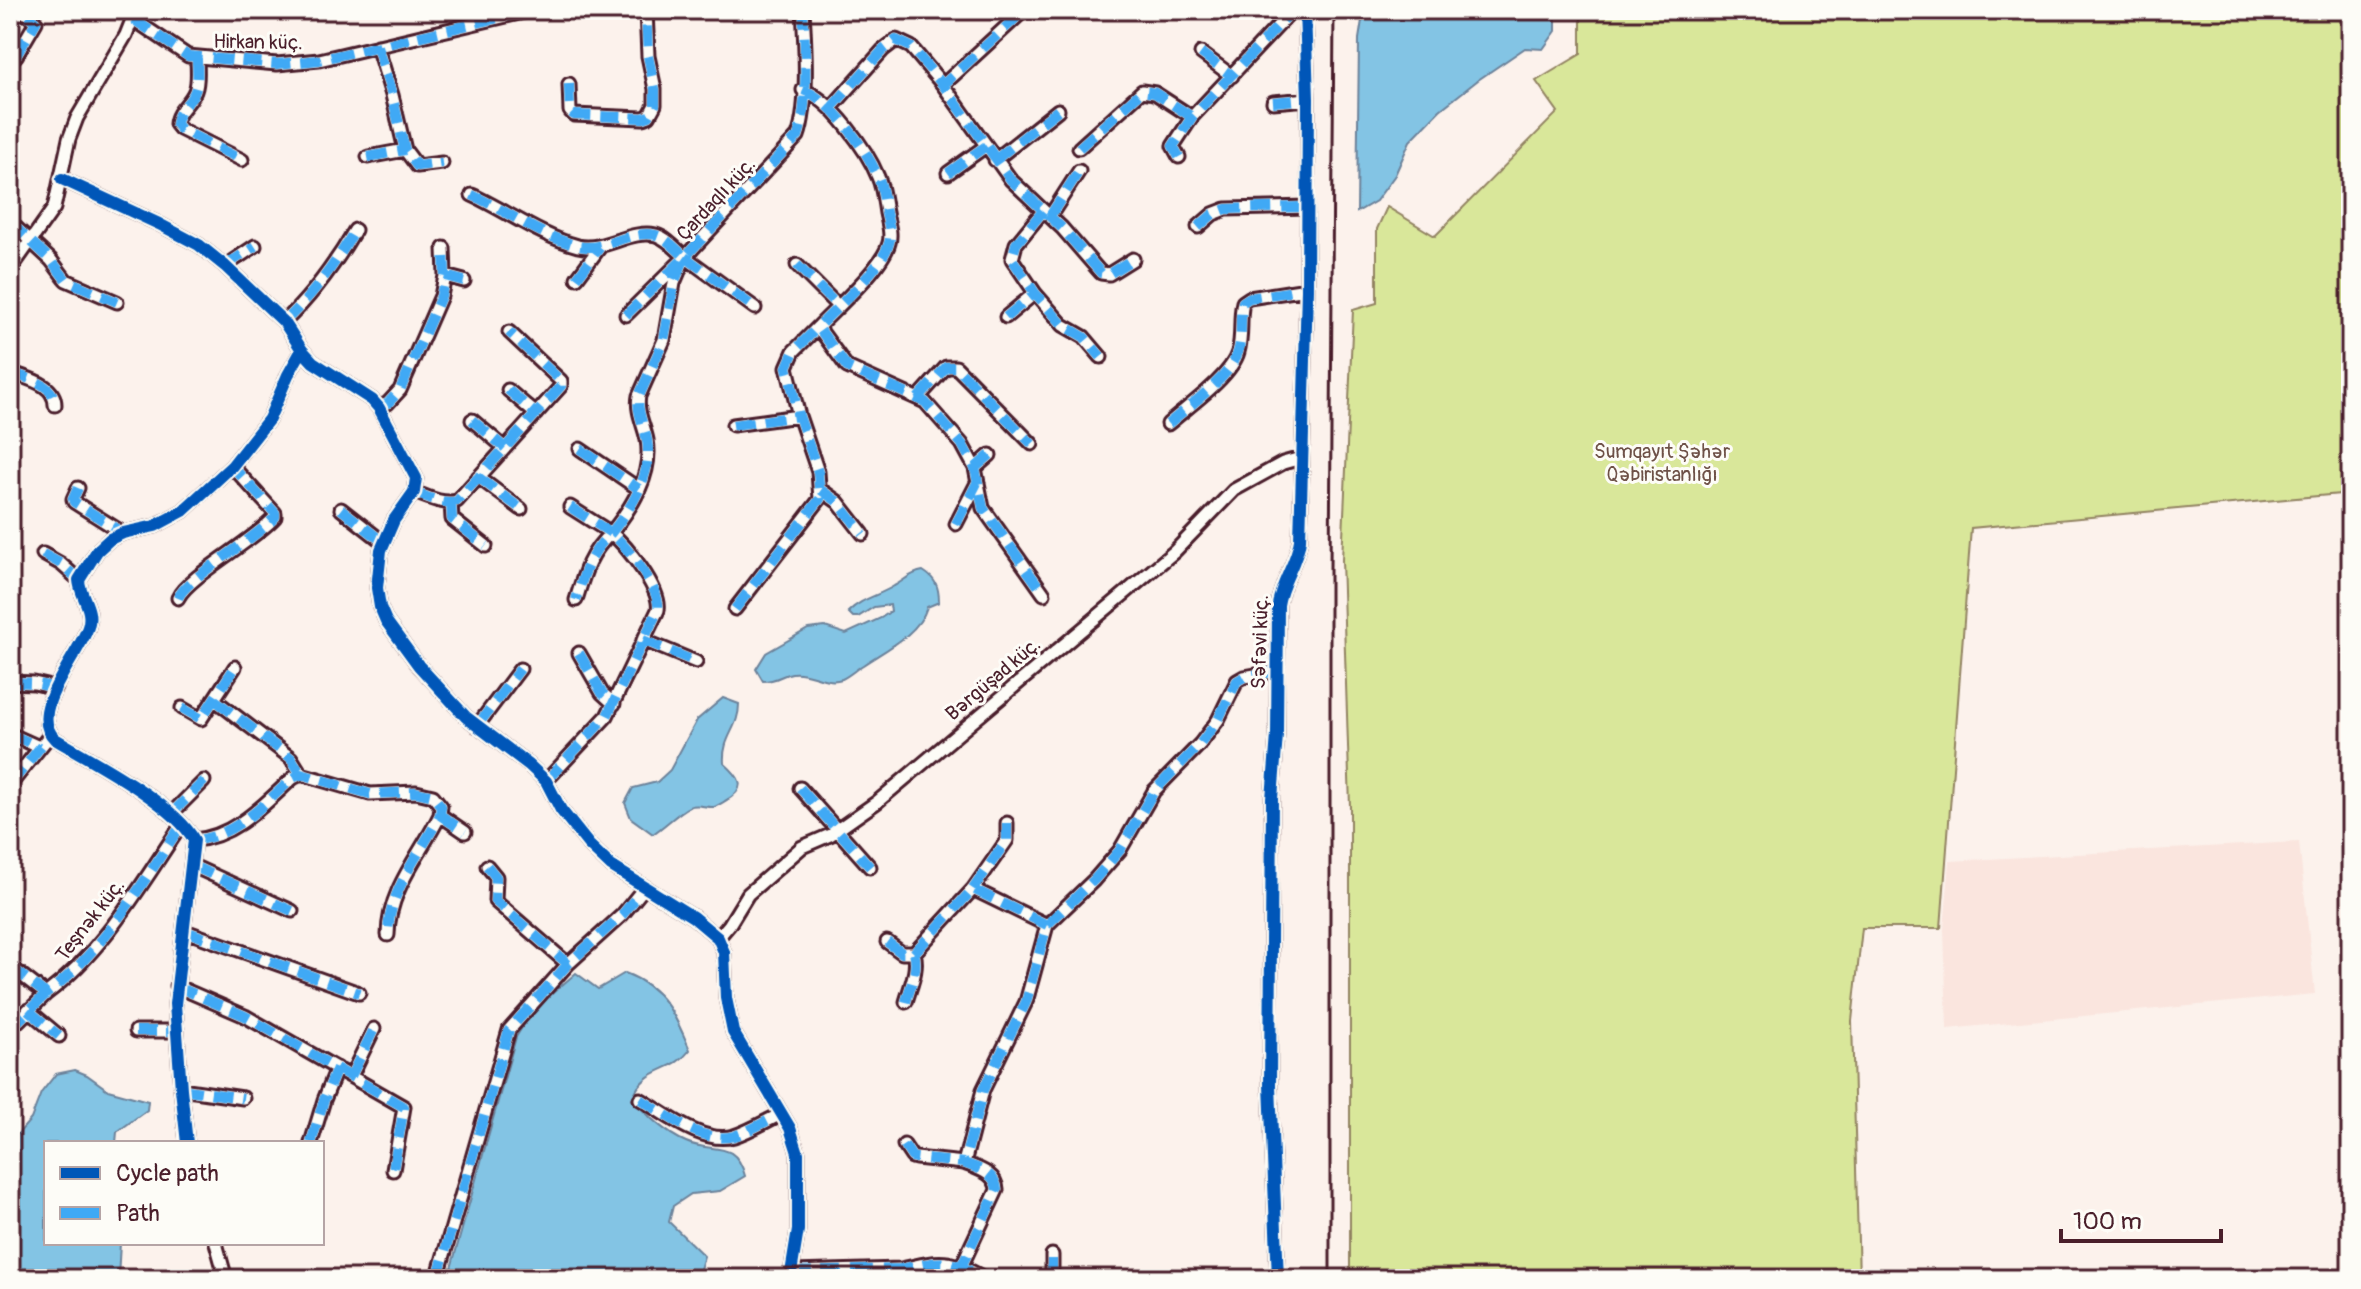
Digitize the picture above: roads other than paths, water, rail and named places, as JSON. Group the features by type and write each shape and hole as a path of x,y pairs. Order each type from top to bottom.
{"street":[{"path":"16,56 36,22 22,10"},
{"name":"Hirkan küç.","path":"135,15 181,52 197,58 277,64 297,63 532,10"},
{"path":"569,84 570,111 574,115 649,116 655,105 655,89 648,56 646,10"},
{"name":"Çardaqlı küç.","path":"576,600 593,552 611,533 647,471 649,453 637,404 664,340 674,283 685,257 798,136 803,90 803,10"},
{"path":"1179,157 1173,146 1192,117 1293,10"},
{"name":"Səfəvi küç.","path":"1278,1279 1270,1085 1272,799 1277,735 1280,593 1296,558 1300,540 1307,289 1305,10"},
{"path":"10,270 54,208 69,139 77,118 135,15"},
{"path":"943,85 1019,15"},
{"path":"832,107 883,50 896,40 911,47 943,85 1011,180 1101,273 1109,274 1133,259"},
{"path":"377,46 405,150 417,166 442,163"},
{"path":"1201,53 1232,76"},
{"path":"197,58 197,86 190,101 180,111 176,124 180,129 242,160"},
{"path":"735,609 820,499 818,472 799,416 788,360 879,263 889,246 891,234 879,179 832,107 803,90"},
{"path":"1079,148 1142,91 1155,93 1192,117"},
{"path":"1273,102 1308,99"},
{"path":"995,160 1058,110"},
{"path":"948,173 986,146"},
{"path":"368,157 405,150"},
{"path":"1079,171 1047,214 1012,251 1012,259 1035,293 1063,325 1084,337 1101,357"},
{"path":"62,179 199,245 284,322 302,350 328,373 372,400 379,408 416,478 414,492 383,542 377,588 386,621 419,666 477,726 546,781 561,810 589,845 611,866 693,917 718,938 724,952 726,998 733,1032 790,1128 798,1153 798,1230 791,1276 900,1274 938,1262 962,1265 985,1279"},
{"path":"472,195 549,235 576,245 600,247 626,238 654,235 755,308"},
{"path":"1198,227 1213,214 1226,209 1307,207"},
{"path":"10,222 51,260 66,280 117,302"},
{"path":"284,322 335,263 355,230"},
{"path":"225,266 255,246"},
{"path":"577,278 600,247"},
{"path":"379,408 395,396 413,363 441,296 445,276 444,248"},
{"path":"626,315 685,257"},
{"path":"797,265 838,306"},
{"path":"445,276 464,281"},
{"path":"1168,424 1235,361 1239,350 1243,302 1249,298 1307,289"},
{"path":"1006,317 1035,293"},
{"path":"818,327 847,367 918,398 932,408 962,444 975,468 983,508 1044,594"},
{"path":"414,492 457,501 561,386 561,381 509,332"},
{"path":"79,580 97,551 110,539 155,526 183,511 232,466 269,419 302,350"},
{"path":"918,398 946,367 956,367 1032,444"},
{"path":"10,372 46,386 55,398 55,405"},
{"path":"508,390 536,414"},
{"path":"733,425 799,416"},
{"path":"472,420 505,448"},
{"path":"580,449 639,489"},
{"path":"975,468 990,455"},
{"name":"Bərgüşad küç.","path":"718,938 748,894 802,847 838,830 877,802 1174,552 1234,490 1283,463 1301,458"},
{"path":"178,598 187,585 251,539 275,517 275,513 232,466"},
{"path":"478,477 521,509"},
{"path":"956,524 977,483"},
{"path":"78,488 74,502 123,533"},
{"path":"821,490 838,502 863,534"},
{"path":"451,502 452,519 486,546"},
{"path":"546,781 602,722 614,704 653,623 660,601 627,549 611,533 570,507"},
{"path":"341,509 383,542"},
{"path":"43,554 61,564 79,580 90,612 88,628 46,713 50,735 171,814 194,840 176,986 187,1141"},
{"path":"643,640 696,662"},
{"path":"579,653 602,693 614,704"},
{"path":"182,708 201,719 235,667"},
{"path":"477,726 520,669"},
{"path":"964,1163 983,1090 1026,1002 1047,925 1120,850 1154,791 1200,744 1218,720 1237,681 1277,671"},
{"path":"10,682 56,688"},
{"path":"215,700 291,758 301,774 370,794 426,793 438,800 440,815 394,899 388,917 388,935"},
{"path":"10,734 39,747"},
{"path":"10,785 50,735"},
{"path":"194,840 217,836 242,822 301,774"},
{"path":"171,814 204,781"},
{"path":"800,788 870,867"},
{"path":"440,815 465,832"},
{"path":"887,942 902,953 914,953 973,889 1007,840 1007,823"},
{"name":"Teşnək küç.","path":"10,1029 93,952 182,824"},
{"path":"193,866 292,911"},
{"path":"487,866 496,877 495,901 568,964"},
{"path":"437,1279 509,1030 568,964 622,915 644,888"},
{"path":"973,889 1047,925"},
{"path":"185,931 359,993"},
{"path":"906,1002 917,961 914,953"},
{"path":"10,966 46,994"},
{"path":"176,986 245,1016 404,1107 393,1170"},
{"path":"28,1010 59,1036"},
{"path":"351,1076 374,1029"},
{"path":"136,1031 177,1031"},
{"path":"312,1141 337,1068"},
{"path":"181,1089 243,1098"},
{"path":"640,1099 687,1127 723,1137 735,1136 781,1114"},
{"path":"904,1145 912,1157 964,1163 993,1176 996,1181 997,1190 962,1265"},
{"path":"217,1245 226,1279"},
{"path":"1052,1255 1052,1279"}],"water":[{"path":"1368,10 1556,10 1556,31 1543,49 1525,48 1440,110 1410,141 1395,175 1376,201 1357,212 1359,39 1363,14"},
{"path":"923,571 936,584 939,602 927,607 917,625 891,647 842,679 829,680 792,673 763,681 756,669 766,653 808,629 825,627 846,634 881,618 891,611 890,605 874,607 858,617 848,612 864,600"},
{"path":"723,698 739,704 724,754 724,763 740,782 737,792 715,807 689,807 653,834 631,818 625,803 633,788 657,782 670,770 697,720"},
{"path":"576,973 598,989 625,973 650,986 659,995 679,1025 690,1050 683,1058 644,1080 632,1099 678,1138 696,1145 722,1149 735,1156 745,1176 720,1191 691,1194 673,1206 669,1222 704,1256 697,1279 448,1279 516,1037 533,1010"},
{"path":"75,1070 108,1090 148,1101 147,1110 117,1132 116,1141 44,1141 44,1245 120,1245 118,1278 10,1279 10,1143 31,1119 41,1093 56,1074"}],"railway":[{"path":"1330,1279 1334,10"}],"park label":[{"name":"Sumqayıt Şəhər Qəbiristanlığı","path":"1662,462"}]}
